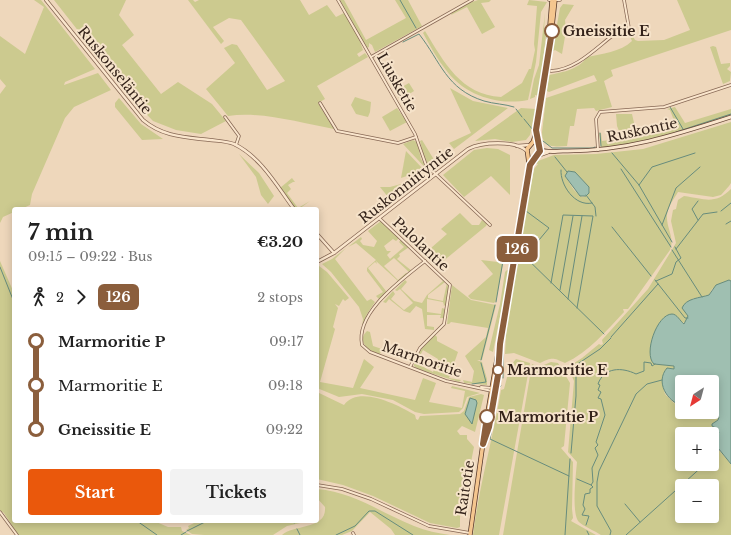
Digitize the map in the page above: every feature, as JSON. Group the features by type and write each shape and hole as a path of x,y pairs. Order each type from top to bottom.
{"main road":[{"path":"536,156 527,153 534,140 549,71 547,60 552,0"},
{"name":"Ruskontie","path":"539,148 545,151 598,150 636,145 660,140 731,117"},
{"path":"536,130 539,148"},
{"path":"530,145 535,144 539,148"},
{"name":"Raitotie","path":"470,534 483,444 489,427 500,344 529,169 531,162 536,156 539,148"},
{"name":"Ruskontie","path":"536,156 554,151"},
{"name":"Raitotie","path":"527,153 529,169"}],"street":[{"name":"Ruskonseläntie","path":"46,0 138,115 149,125 174,136 223,141 236,146 255,159 292,207"},
{"name":"Liusketie","path":"338,0 416,137 424,161 435,174 490,225"},
{"path":"371,57 470,0"},
{"path":"552,0 560,0"},
{"path":"624,0 629,28"},
{"path":"549,71 564,70 612,36"},
{"path":"598,150 596,119 600,112 664,107 731,85"},
{"path":"320,104 337,131 398,143 416,137"},
{"path":"225,117 239,136 236,146"},
{"name":"Ruskonniityntie","path":"319,261 334,253 435,174 477,144 493,143 513,146 523,148 527,153"},
{"name":"Ruskonniityntie","path":"513,146 530,145"},
{"name":"Palolantie","path":"379,218 448,283 450,288 444,324 420,348 410,367"},
{"path":"319,236 334,253"},
{"name":"Marmoritie","path":"425,261 374,307 366,322 362,345 368,351 446,381 493,390"},
{"path":"319,485 342,489 371,499 429,526 470,534"},
{"path":"0,512 17,535"}],"shaded area":[{"path":"34,0 41,0 95,69 65,82 64,85 98,73 111,90 74,107 65,118 32,194 30,205 26,207 12,207 12,213 3,217 0,223 0,94 6,86 0,79 0,36 25,54 44,7"},
{"path":"54,0 126,0 119,15 134,35 122,45 161,94 178,82 212,104 226,121 201,134 176,130 153,121 131,98"},
{"path":"188,0 193,0 195,2 199,0 300,0 309,15 327,5 336,17 344,13 359,38 363,50 357,54 359,57 365,53 368,57 317,86 325,99 318,103 334,129 268,116 228,116 206,89 235,63 224,48 232,44 237,45 267,90 285,81 241,20 229,18 213,27 224,41 221,44"},
{"path":"340,0 344,0 366,40 406,18 395,0 408,0 422,26 375,52 372,45 369,43 369,47 367,48"},
{"path":"478,0 491,0 489,2 481,3 495,27 482,34 467,7 451,15 469,3"},
{"path":"529,0 547,2 541,12 536,62 528,100 494,100 482,97 462,86 453,79 443,66 423,33 425,31 447,65 464,83 487,95 501,97 522,83 529,69 531,69 535,50 534,44 537,6 527,5"},
{"path":"677,0 731,0 731,30 611,70 613,76 604,81 612,107 596,111 594,108 577,109 574,126 570,126 567,146 553,146 546,144 542,132 546,98 597,81 594,75 549,92 547,91 549,75 575,68 587,57 622,48 632,41 628,32 630,30 635,40 638,41 664,40 690,30"},
{"path":"563,4 574,5 565,20 566,31 562,54 555,50 552,52 560,8"},
{"path":"545,13 544,30 546,35 539,96 535,95 535,97 530,99 534,79 539,65"},
{"path":"710,47 716,47 721,64 730,63 730,66 727,69 731,72 730,81 723,84"},
{"path":"409,83 414,91 400,100 395,91"},
{"path":"450,88 473,101 508,108 454,149 449,143 471,133"},
{"path":"355,97 371,102 368,117 356,114 351,105"},
{"path":"119,98 141,124 163,139 142,140 115,107 115,103"},
{"path":"675,107 685,123 731,109 731,115 684,131 635,144 601,148 599,133 601,133 602,141 618,139 621,136 617,126 616,114 632,114 637,136 676,126 670,110 667,109"},
{"path":"397,108 407,122 390,131 382,117"},
{"path":"521,108 536,109 530,135 526,140 512,142 495,139 475,141"},
{"path":"731,122 731,183 721,195 713,197 678,192 667,215 672,241 670,250 628,309 623,309 624,312 611,326 582,353 565,363 553,359 540,363 514,353 505,354 506,334 522,232 534,169 538,164 532,163 532,161 538,161 554,155 596,154 643,149","holes":["568,171 575,172 589,187 589,193 584,197 574,190 565,176"]},
{"path":"413,140 417,142 421,159 431,174 403,144"},
{"path":"422,140 436,163 430,168 424,157 420,141"},
{"path":"487,148 498,149 510,155 510,195 491,176 464,197 443,175 474,150"},
{"path":"406,151 424,170 401,178"},
{"path":"239,154 259,173 274,196 268,204 261,195 256,177"},
{"path":"568,171 575,172 589,187 589,193 586,196 580,196 565,176"},
{"path":"292,178 295,182 288,185 291,189 287,193 297,207 294,207 280,188"},
{"path":"423,178 393,203 380,187 390,187"},
{"path":"731,189 731,281 729,280 712,289 709,295 692,299 686,312 688,316 686,322 682,323 676,316 658,331 654,336 651,347 654,364 674,366 674,369 669,368 662,380 665,394 675,403 675,419 718,419 712,424 714,427 675,427 675,471 719,471 719,450 731,464 731,535 601,535 579,522 575,511 577,462 568,452 574,381 568,367 599,344 603,344 602,340 648,289 676,243 671,221 673,210 676,209 678,200 684,196 709,200 720,197"},
{"path":"460,213 472,225 479,225 482,220 487,224 436,267 423,255 447,234 441,229"},
{"path":"381,221 399,238 396,241 393,239 384,246 387,251 391,251 387,255 390,259 404,247 399,242 401,240 409,247 399,254 400,256 397,259 412,271 409,272 394,258 384,266 398,280 406,273 408,274 392,289 390,288 398,281 376,261 377,264 375,262 368,268 386,291 389,291 379,299 376,296 383,292 367,271 367,268 376,260 356,243 348,247 361,237 362,239 360,241 363,245 374,247 377,241 368,231"},
{"path":"503,239 507,243 496,301 494,303 471,299 468,296 493,274 481,260 498,262"},
{"path":"346,248 335,259 367,301 371,299 375,302 367,314 362,328 363,319 359,307 331,272 322,264 332,259"},
{"path":"0,261 12,288 12,523 159,523 168,527 181,527 182,531 191,535 18,535 4,513 0,510"},
{"path":"319,266 327,272 349,298 345,301 343,299 339,306 335,304 338,308 333,327 335,329 320,382 353,388 364,359 374,367 360,388 415,400 423,378 436,383 429,402 462,408 465,391 451,388 452,386 480,393 467,397 463,408 459,412 424,414 415,412 393,400 362,394 339,397 319,389"},
{"path":"507,270 509,271 493,352 489,350 500,304 505,272"},
{"path":"439,277 445,282 428,295 428,298 443,301 447,283 449,289 446,306 443,305 443,302 427,299 427,312 441,314 442,308 445,309 444,318 440,318 441,315 427,315 427,326 434,327 434,330 425,329 422,309 416,306 410,313 404,311 389,299 386,303 383,302 393,291 395,294 391,299 404,310 413,303 400,289 397,291 395,290 405,280 407,282 401,289 414,301 422,303 427,295 443,281"},
{"path":"729,280 731,281 731,464 719,449 719,427 712,426 712,424 719,419 719,375 675,375 675,402 664,390 662,379 667,368 674,369 674,366 654,364 651,359 650,352 653,335 661,320 666,316 674,314 684,324 688,316 682,308 684,305 690,300 709,295 716,285"},
{"path":"452,285 471,300 496,305 482,360 477,360 482,362 487,379 487,385 464,383 463,380 472,382 474,371 465,356 486,337 488,328 451,322 447,324"},
{"path":"367,331 370,332 373,346 382,349 380,354 365,346 363,339"},
{"path":"435,335 437,337 437,341 458,352 449,378 461,380 459,382 418,369 414,366 419,353","holes":["423,350 438,359 433,372 416,363"]},
{"path":"516,359 530,363 499,535 473,535 501,390 504,389 510,366"},
{"path":"551,362 558,363 570,383 564,446 561,448 573,462 573,518 571,521 596,535 503,535 532,364 539,367"},
{"path":"319,393 344,405 351,399 359,396 380,399 408,411 415,415 416,419 418,420 420,416 460,414 464,411 469,397 481,394 484,395 475,432 462,426 457,431 460,435 467,435 467,439 474,447 460,517 460,527 457,528 430,523 373,496 343,485 319,479"},
{"path":"470,398 476,400 477,403 472,424 465,414"},
{"path":"319,489 343,494 418,528 450,535 395,535 391,529 370,512 352,531 342,535 282,535 294,529 319,523 324,514 325,507 319,500"},
{"path":"194,523 300,523 287,526 273,535 192,534 186,530 189,528 188,526"}],"waterway":[{"path":"400,0 416,28"},
{"path":"403,42 419,34 446,74 461,89 471,96 484,101 514,107"},
{"path":"670,107 683,129"},
{"path":"516,109 522,117"},
{"path":"676,132 731,114"},
{"path":"524,119 533,130"},
{"path":"600,133 601,146"},
{"path":"543,141 552,148 595,147"},
{"path":"612,153 639,185 672,242"},
{"path":"639,185 652,167 695,153"},
{"path":"555,157 567,172"},
{"path":"662,225 676,188 700,167"},
{"path":"621,169 671,247"},
{"path":"561,170 563,182 570,194 580,202 592,203"},
{"path":"586,195 595,207 596,216"},
{"path":"698,201 692,209 698,220"},
{"path":"721,211 731,203"},
{"path":"526,211 549,228 529,252 527,258"},
{"path":"676,249 703,214 717,212"},
{"path":"551,283 563,215 593,216 577,308"},
{"path":"560,290 573,216"},
{"path":"568,299 582,216"},
{"path":"726,224 731,221"},
{"path":"612,227 651,276"},
{"path":"496,302 506,243"},
{"path":"509,245 513,249"},
{"path":"656,281 672,274 676,262 681,258 675,247"},
{"path":"672,250 702,297"},
{"path":"519,251 604,334"},
{"path":"503,378 503,346 518,257"},
{"path":"0,267 12,297"},
{"path":"655,280 685,318 688,318"},
{"path":"611,337 658,284"},
{"path":"481,360 495,305"},
{"path":"571,453 576,396 576,365 600,349 611,338"},
{"path":"586,525 589,516 582,515 585,509 583,505 585,494 590,493 590,489 593,487 591,485 593,482 592,468 598,455 595,448 598,445 596,442 605,415 601,399 598,398 601,392 598,390 600,385 598,384 604,374 614,370 625,370 636,374 644,371 644,362 651,363 652,366 655,364"},
{"path":"472,384 486,382 481,363"},
{"path":"577,365 594,369"},
{"path":"610,535 611,531 597,506 597,482 599,471 636,394 647,384 662,380"},
{"path":"501,386 499,388 490,439 569,476"},
{"path":"565,535 570,459"},
{"path":"626,535 697,471"},
{"path":"577,479 591,485"},
{"path":"625,504 640,522"},
{"path":"336,535 355,526 369,511 375,511 413,535"},
{"path":"140,523 157,535"},
{"path":"187,531 203,523"},
{"path":"297,529 300,535"},
{"path":"587,531 589,535"},
{"path":"181,535 186,532"}],"bus line":[{"name":"126","path":"487,417 483,444 489,427 498,375 500,344 530,165 531,161 540,151 536,130 552,31"}],"place":[{"name":"Gneissitie E","path":"552,31"},
{"name":"Marmoritie E","path":"498,370"},
{"name":"Marmoritie P","path":"487,417"}]}
